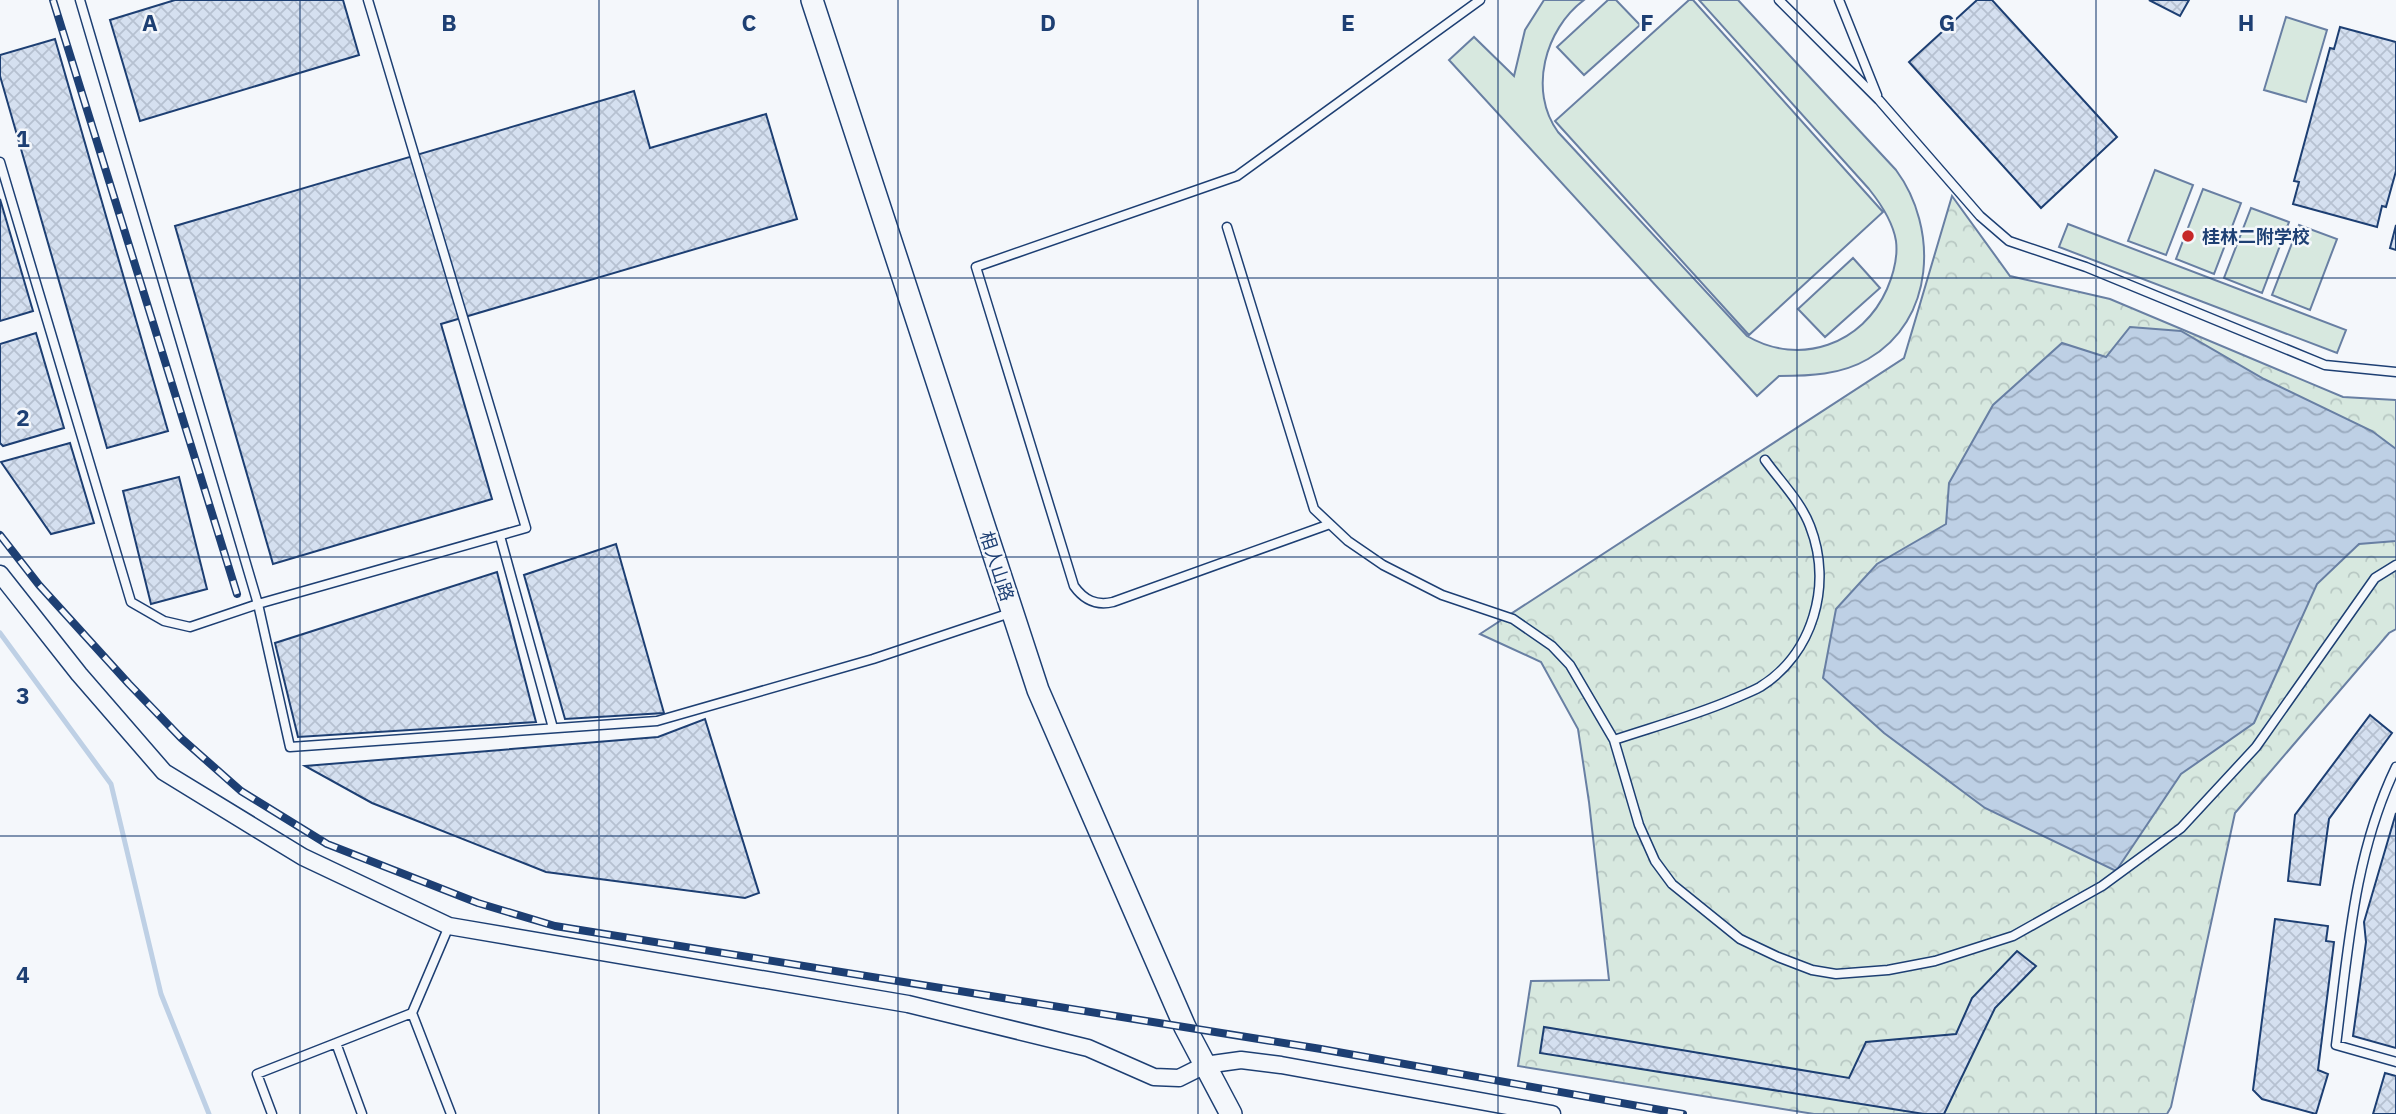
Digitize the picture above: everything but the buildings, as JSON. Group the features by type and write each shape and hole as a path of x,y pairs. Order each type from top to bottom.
{"street":[{"name":"相人山路","path":"812,0 1038,690 1185,1027 1231,1114"},
{"path":"0,574 79,674 164,772 303,857 449,926 908,1004 1088,1048 1154,1077 1179,1078 1205,1065 1241,1060 1552,1114"}],"lane":[{"path":"80,0 258,604 290,747 657,721 873,659 1013,612"},
{"path":"0,162 131,602 164,621 190,627 258,604 526,528 368,0"},
{"path":"1330,524 1113,602 1099,604 1084,597 1074,586 976,267 1237,176 1480,0"},
{"path":"1779,0 1880,100 1980,216 2009,241 2086,267 2325,365 2396,372"},
{"path":"1839,0 1880,100"},
{"path":"1227,227 1314,509 1348,541 1383,565 1442,595 1513,619 1552,646 1570,665 1614,740 1639,825 1661,870 1672,884 1740,939 1812,970 1836,974 1888,970 1934,961 2013,936 2102,886 2181,828 2256,747 2375,578 2396,565"},
{"path":"1614,740 1716,706 1757,689 1787,665 1810,630 1817,600 1817,550 1810,525 1799,505 1765,460"},
{"path":"499,536 553,728"},
{"path":"2396,767 2368,839 2354,898 2336,1045 2396,1062"},
{"path":"449,926 412,1013 451,1114"},
{"path":"272,1114 257,1074 412,1013"},
{"path":"337,1043 362,1114"}],"green space":[{"path":"1544,0 1584,0 1570,12 1559,27 1545,62 1544,98 1549,116 1558,132 1747,336 1767,345 1788,349 1828,345 1862,324 1876,308 1893,272 1896,241 1886,214 1869,189 1699,0 1738,0 1896,170 1910,193 1924,245 1923,272 1918,298 1907,322 1890,342 1868,359 1847,368 1813,375 1779,376 1757,396 1449,60 1474,37 1514,76 1525,30"},
{"path":"1608,0 1616,0 1640,25 1584,75 1557,47"},
{"path":"1689,0 1693,0 1883,212 1749,335 1555,121"},
{"path":"2286,17 2327,30 2306,102 2264,90"},
{"path":"2155,170 2193,185 2166,255 2128,241"},
{"path":"2203,189 2241,203 2214,274 2176,259"},
{"path":"1952,196 2010,276 2110,299 2343,397 2396,400 2396,629 2389,633 2235,813 2171,1107 2167,1114 1814,1114 1518,1066 1531,981 1609,980 1578,729 1541,662 1480,634 1904,358"},
{"path":"2251,208 2289,222 2262,293 2224,278"},
{"path":"2068,224 2346,330 2337,353 2059,247"},
{"path":"2299,225 2337,239 2310,310 2272,295"},
{"path":"1853,258 1880,288 1825,337 1798,309"}],"water":[{"path":"2130,327 2181,331 2264,379 2372,431 2396,449 2396,541 2359,544 2317,584 2254,723 2181,774 2116,871 1985,808 1884,733 1823,678 1836,609 1877,564 1946,524 1949,483 1993,405 2062,343 2106,357"}],"waterway":[{"path":"0,633 111,784 161,994 209,1114"}],"railway":[{"path":"53,0 237,594"},
{"path":"0,535 39,585 129,684 181,738 241,791 327,844 478,903 555,926 1321,1049 1683,1114"}],"place":[{"name":"桂林二附学校","path":"2188,236"}]}
